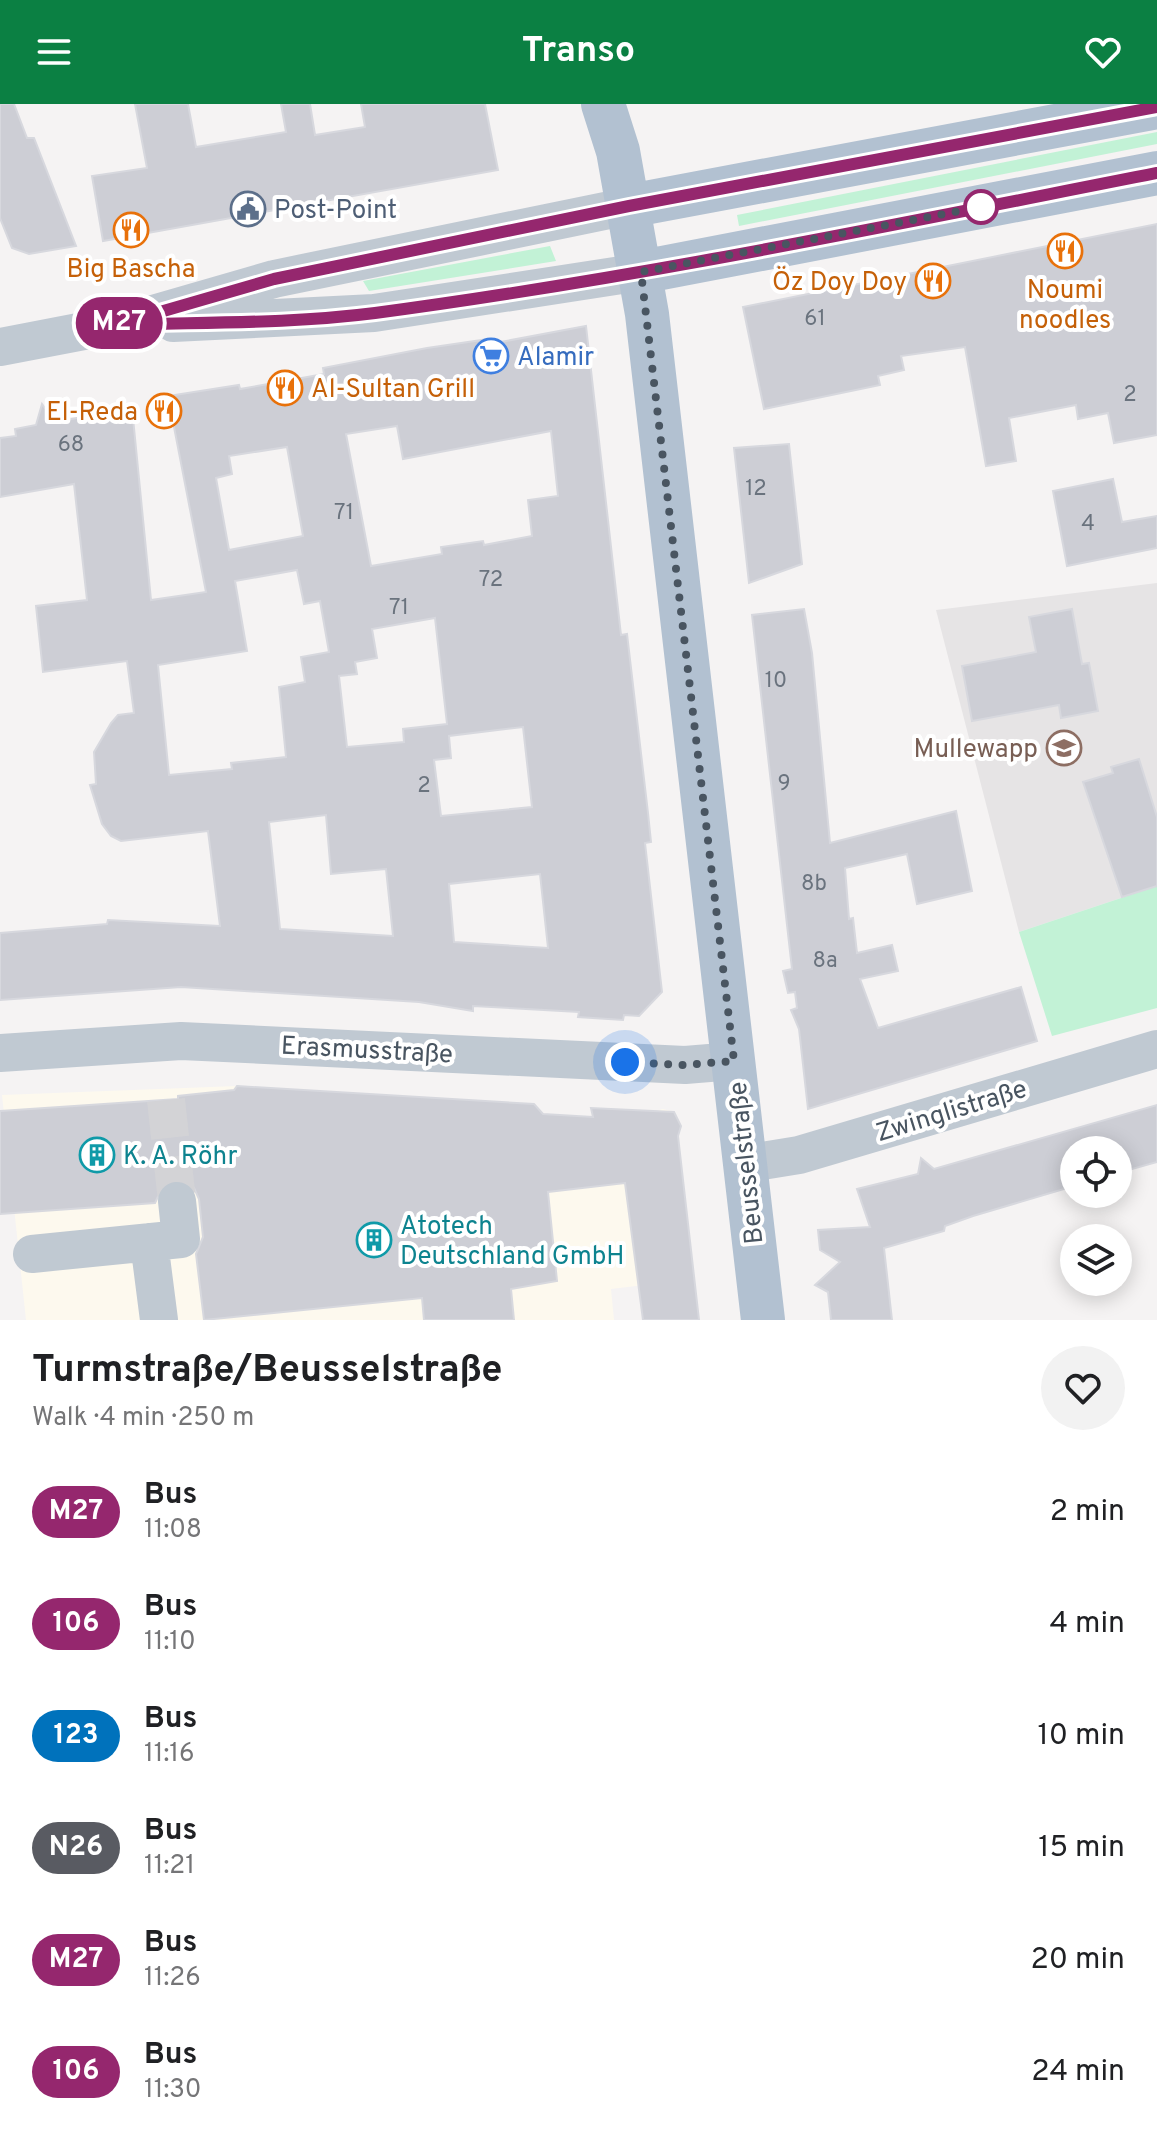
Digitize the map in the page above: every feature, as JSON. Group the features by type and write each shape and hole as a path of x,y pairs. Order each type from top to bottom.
{"main road":[{"name":"Beusselstraße","path":"603,104 613,130 641,272 763,1320"},
{"path":"629,206 1157,107"},
{"path":"641,272 1157,173"}],"street":[{"path":"1,343 115,325 274,279 629,206"},
{"path":"115,325 279,320 374,313 641,272"},
{"name":"Erasmusstraße","path":"0,1053 181,1041 685,1065 734,1061"},
{"name":"Zwinglistraße","path":"744,1164 799,1155 1157,1049"},
{"path":"32,1254 181,1239 177,1201"},
{"path":"149,1242 159,1320"}],"shaded area":[{"name":"Mullewapp","path":"1157,583 1157,886 1019,932 936,610"},
{"path":"237,1086 533,1104 539,1114 592,1117 591,1108 653,1112 663,1109 674,1112 681,1126 678,1136 694,1279 611,1289 614,1320 26,1320 2,1095"}],"green space":[{"path":"1157,132 1157,144 739,226 737,215"},
{"path":"550,246 556,261 369,291 363,281"},
{"path":"1157,886 1157,1008 1052,1036 1019,932"}],"building":[{"path":"0,104 14,104 27,138 34,138 76,246 29,254 12,248 0,218"},
{"path":"135,104 188,104 196,147 286,132 281,104 310,104 315,135 365,127 361,104 485,104 498,170 103,241 92,176 147,168"},
{"path":"1157,224 1157,435 1114,443 1108,413 1078,419 1076,405 1009,418 1016,461 986,466 965,347 901,356 904,370 878,376 880,385 764,409 743,307"},
{"path":"586,326 621,635 627,634 648,813 651,842 645,843 662,992 639,1016 624,1015 623,1020 578,1017 579,1012 473,1006 473,1011 419,1002 181,987 0,1000 0,933 107,924 108,920 220,926 208,831 121,841 111,836 102,824 90,785 96,784 94,752 118,715 134,713 127,661 43,672 36,606 87,600 74,484 0,497 0,438 16,436 15,429 36,425 42,404 55,422 132,408 151,600 206,592 168,396 239,385 240,389 324,374 323,368 427,348 489,339 490,344","holes":["397,426 403,459 551,431 558,496 528,500 532,536 484,545 483,541 441,547 442,554 371,566 346,434","287,447 303,536 229,550 216,478 232,474 229,456","297,570 304,604 320,601 329,652 301,657 305,682 279,687 286,757 231,763 232,769 169,775 158,665 247,651 235,581","435,618 447,724 403,729 404,742 347,747 339,676 357,674 355,662 377,658 372,629","523,727 532,807 441,816 434,760 451,758 449,736","326,815 331,874 386,869 393,936 280,929 269,822","540,874 548,948 454,942 449,884"]},
{"path":"789,444 802,564 749,583 734,448"},
{"path":"1113,479 1122,522 1157,516 1157,548 1067,566 1053,491"},
{"path":"804,609 812,653 830,843 956,811 972,891 917,904 907,854 845,868 849,919 853,918 857,953 892,945 898,971 860,979 878,1028 1021,987 1037,1041 808,1109 799,1029 791,1010 797,1008 795,992 788,993 783,971 792,969 752,615"},
{"path":"1072,609 1082,664 1089,663 1098,711 1061,718 1059,705 972,721 962,666 1036,652 1029,617"},
{"path":"1139,759 1157,817 1157,886 1122,897 1083,782 1113,773 1111,767"},
{"name":"Atotech Deutschland GmbH","path":"237,1086 534,1104 543,1114 593,1117 591,1108 674,1112 681,1126 678,1136 699,1320 643,1320 625,1183 548,1192 557,1281 511,1289 514,1320 424,1320 422,1298 204,1320 196,1254 203,1237 199,1199 194,1188 185,1181 174,1179 164,1184 155,1203 0,1214 0,1111 178,1099 178,1096 234,1090"},
{"path":"1157,1105 1157,1162 1132,1169 1132,1136 1060,1136 1060,1190 973,1216 945,1226 944,1231 884,1248 892,1320 831,1320 828,1292 815,1285 840,1262 820,1250 818,1230 870,1227 857,1189 918,1174 921,1158 934,1169"}],"tunnel":[{"path":"166,1100 177,1201"}],"bus line":[{"name":"M27","path":"1157,107 629,206 274,279 115,325 279,320 374,313 641,272 1157,173"}],"place":[{"name":"Post-Point","path":"248,209"},
{"name":"Big Bascha","path":"131,230"},
{"name":"Noumi noodles","path":"1065,251"},
{"name":"Öz Doy Doy","path":"933,281"},
{"name":"Alamir","path":"491,356"},
{"name":"Al-Sultan Grill","path":"285,388"},
{"name":"El-Reda","path":"164,411"},
{"name":"Mullewapp","path":"1064,748"},
{"name":"K. A. Röhr","path":"97,1155"},
{"name":"Atotech Deutschland GmbH","path":"374,1240"}],"route":[{"path":"625,1062 685,1065 734,1061 641,272 981,207"}]}
